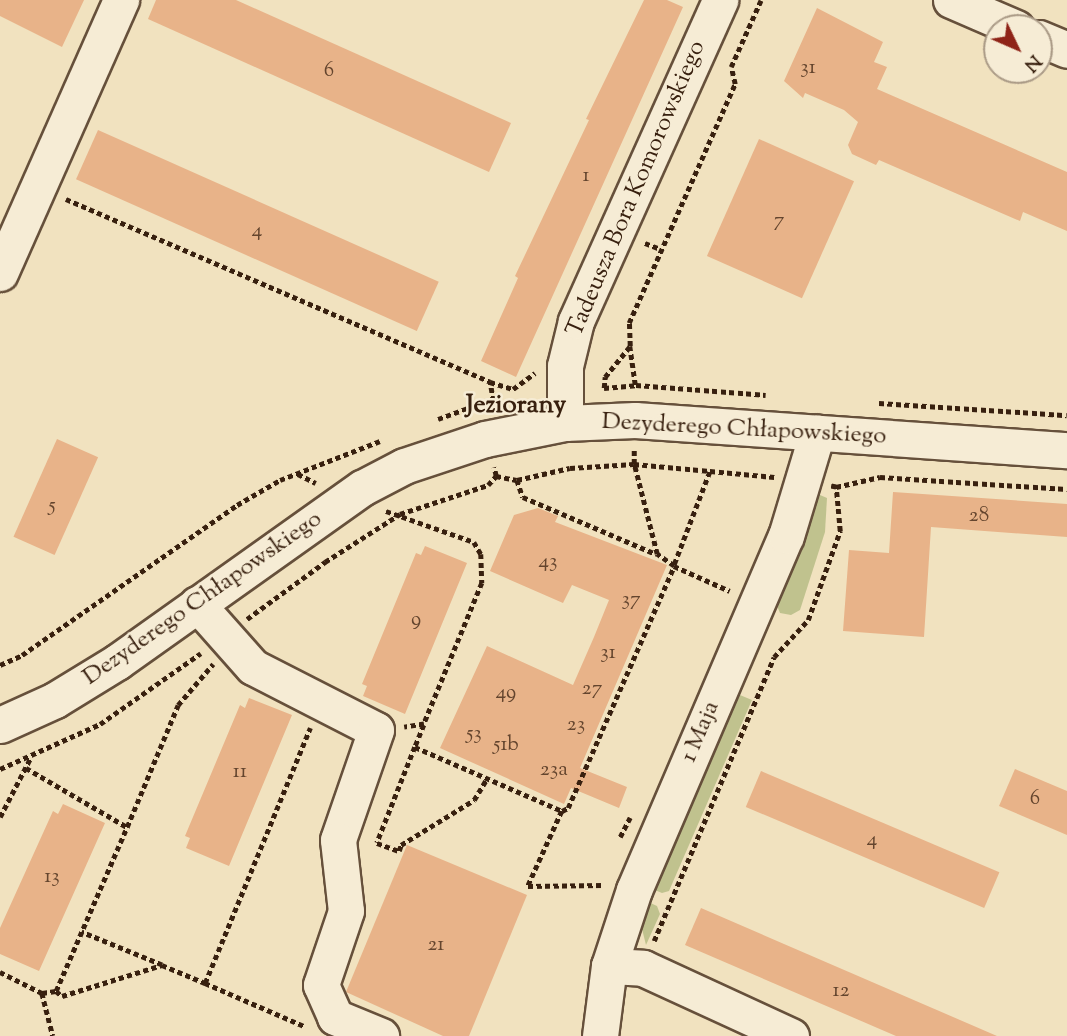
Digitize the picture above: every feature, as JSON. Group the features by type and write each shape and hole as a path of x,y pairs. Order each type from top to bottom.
{"street":[{"path":"0,273 121,0"},
{"name":"Tadeusza Bora Komorowskiego","path":"565,423 565,366 576,321 720,0"},
{"path":"951,0 984,14"},
{"name":"Dezyderego Chłapowskiego","path":"0,725 85,683 362,488 404,466 485,439 565,423 635,421 1067,450"},
{"name":"1 Maja","path":"600,1036 609,966 634,890 786,536 817,433"},
{"path":"197,604 253,667 376,730 338,840 346,911 321,985 323,1030 381,1036"},
{"path":"609,966 643,968 791,1036"}],"path":[{"path":"636,396 629,323 735,84 731,66 761,0"},
{"path":"38,187 490,382 513,389 535,372"},
{"path":"604,388 605,377 630,345"},
{"path":"432,421 492,401 490,382"},
{"path":"595,389 636,385 778,396"},
{"path":"872,403 1067,415"},
{"path":"469,408 475,417"},
{"path":"0,665 22,655 247,499 280,480 394,435"},
{"path":"496,476 517,480 570,468 634,464 634,444"},
{"path":"489,453 496,476"},
{"path":"710,471 674,566 738,595"},
{"path":"240,625 325,562 400,514 488,485 496,476"},
{"path":"836,487 880,477 1067,489"},
{"path":"517,480 523,497 657,554"},
{"path":"0,769 30,758 122,711 209,647"},
{"path":"56,991 178,705 218,657"},
{"path":"424,724 377,843 399,851 401,845 474,800 487,778"},
{"path":"415,747 562,811 528,886 605,884"},
{"path":"0,817 30,758"},
{"path":"26,768 127,827"},
{"path":"617,846 638,805"},
{"path":"0,972 41,993 56,991 62,996 162,965 81,932"},
{"path":"205,982 323,1030"},
{"path":"41,993 53,1036"}],"green space":[{"path":"820,495 827,498 825,532 800,610 791,615 780,613 775,601"},
{"path":"735,693 752,700 669,891 662,893 650,888"},
{"path":"646,901 657,906 660,914 646,945 641,925"}],"building":[{"path":"0,0 84,0 62,47 0,16"},
{"path":"156,0 236,0 511,123 489,172 148,19"},
{"path":"644,0 667,0 683,7 516,377 481,361 518,278 515,276 589,120 586,119"},
{"path":"817,8 883,42 874,62 887,67 877,89 1067,172 1067,231 1023,212 1020,221 879,160 876,165 852,154 848,145 858,122 844,110 805,93 803,98 784,81"},
{"path":"98,130 439,282 417,331 76,179"},
{"path":"759,139 854,181 802,298 707,256"},
{"path":"57,439 98,457 55,555 13,537"},
{"path":"893,492 1067,504 1067,537 931,527 924,637 843,631 849,550 889,553"},
{"path":"538,508 558,516 555,522 667,565 580,768 627,787 619,808 571,788 564,804 440,748 487,646 573,685 594,637 609,600 572,585 563,603 490,571 514,515"},
{"path":"425,546 467,563 405,714 363,696 367,686 362,684 416,553 421,555"},
{"path":"249,698 292,715 229,866 186,848 190,838 185,836 240,705 245,708"},
{"path":"1015,769 1067,791 1067,835 999,806"},
{"path":"761,771 999,872 984,908 746,807"},
{"path":"63,804 105,823 39,971 0,954 0,928 53,811 58,814"},
{"path":"407,845 527,895 469,1036 443,1036 346,992"},
{"path":"701,908 997,1036 896,1036 685,945"}],"district":[{"name":"Jeziorany","path":"516,406"}]}
